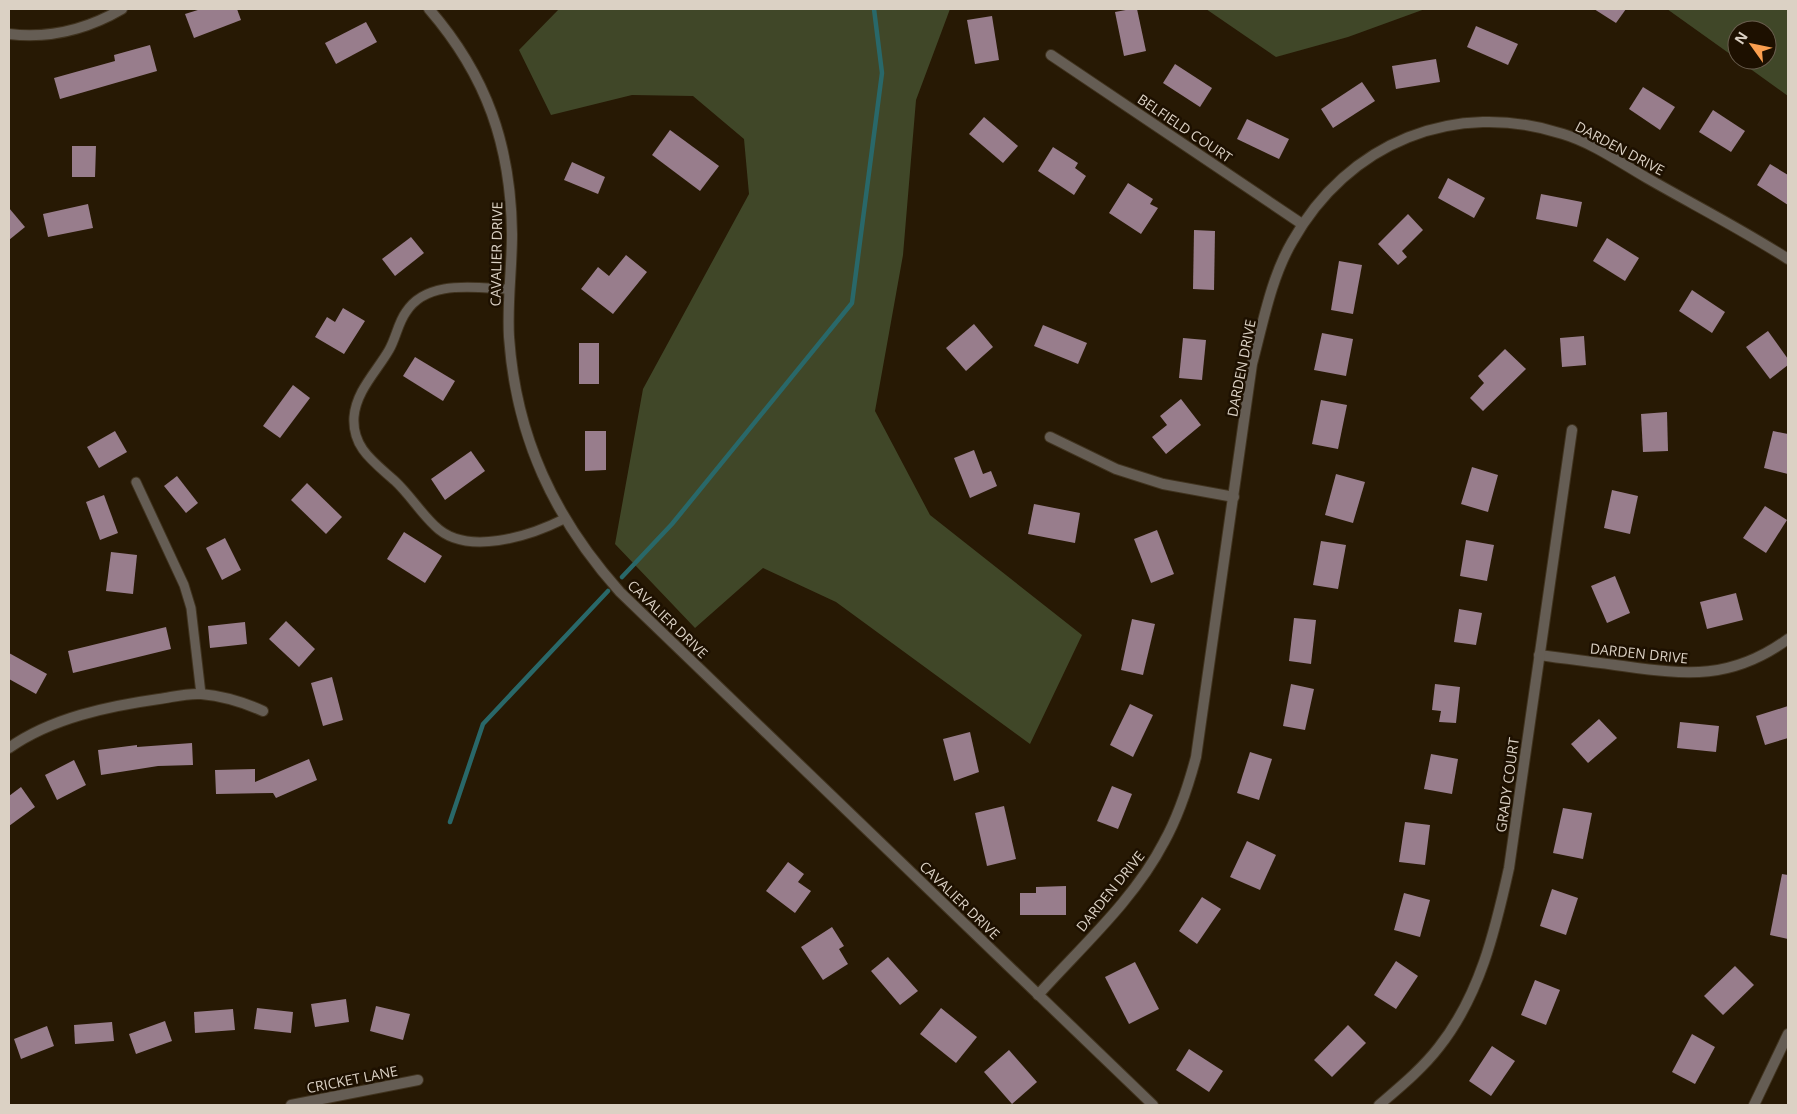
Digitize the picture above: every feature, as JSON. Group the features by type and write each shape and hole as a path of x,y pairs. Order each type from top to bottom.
{"street":[{"path":"9,34 39,35 64,33 80,29 122,9"},
{"name":"CAVALIER DRIVE","path":"429,9 476,74 498,129 511,200 512,236 508,289 510,345 522,418 548,489 564,519 595,564 620,592 1153,1105"},
{"name":"BELFIELD COURT","path":"1051,55 1302,224"},
{"name":"DARDEN DRIVE","path":"1038,995 1146,872 1176,820 1196,757 1252,364 1281,263 1302,224 1320,202 1345,177 1374,155 1400,140 1429,129 1452,124 1507,122 1537,126 1566,134 1755,238 1788,259"},
{"name":"GRADY COURT","path":"1379,1105 1417,1071 1439,1048 1461,1014 1484,963 1498,916 1509,868 1572,430"},
{"path":"1050,437 1116,469 1163,484 1234,497"},
{"name":"DARDEN DRIVE","path":"1539,655 1679,674 1705,672 1730,667 1754,659 1788,639"},
{"path":"9,748 22,739 58,724 96,711 134,702 201,694 223,697 263,711"},
{"path":"1754,1105 1788,1034"},
{"name":"CRICKET LANE","path":"291,1105 418,1080"}],"lane":[{"path":"508,289 459,287 442,289 426,295 412,305 406,312 389,351 374,370 363,392 354,415 355,430 361,447 369,459 412,498 435,526 445,534 457,539 494,541 542,530 564,519"},
{"path":"136,482 184,585 191,608 201,694"}],"green space":[{"path":"559,9 950,9 916,100 903,255 875,411 930,515 1082,635 1030,744 836,602 763,568 695,628 615,544 643,389 749,194 744,139 693,96 632,95 551,115 519,50"},
{"path":"1206,9 1425,9 1348,37 1276,57"},
{"path":"1667,9 1788,9 1788,96 1752,70 1777,70 1777,20 1727,20 1727,52"}],"building":[{"path":"201,9 237,9 241,20 194,38 185,14"},
{"path":"1137,9 1146,51 1124,56 1115,12"},
{"path":"1594,9 1626,9 1616,23"},
{"path":"992,16 999,60 975,64 967,20"},
{"path":"366,22 377,42 336,64 325,43"},
{"path":"1476,26 1518,44 1508,65 1467,47"},
{"path":"150,45 157,71 60,99 54,78 115,61 114,55"},
{"path":"1436,59 1440,82 1396,89 1392,66"},
{"path":"1175,64 1212,88 1200,107 1163,83"},
{"path":"1362,82 1375,101 1333,128 1321,109"},
{"path":"1643,87 1675,107 1660,130 1629,109"},
{"path":"1713,110 1745,131 1731,152 1699,132"},
{"path":"984,117 1018,146 1003,163 969,134"},
{"path":"1247,119 1289,139 1279,159 1237,139"},
{"path":"670,130 719,166 700,191 652,155"},
{"path":"72,146 96,146 95,177 72,177"},
{"path":"1053,147 1078,163 1075,168 1086,176 1074,195 1038,171"},
{"path":"572,162 605,177 598,194 564,180"},
{"path":"1770,164 1788,175 1788,205 1757,185"},
{"path":"1448,178 1485,198 1474,218 1438,198"},
{"path":"1128,183 1153,199 1150,204 1158,208 1141,234 1109,213"},
{"path":"1541,194 1582,202 1577,227 1536,219"},
{"path":"88,204 93,228 48,237 43,214"},
{"path":"9,208 25,227 9,240"},
{"path":"1408,214 1423,230 1402,251 1407,257 1398,265 1378,244"},
{"path":"1194,230 1215,231 1214,290 1193,289"},
{"path":"411,237 424,253 395,276 382,259"},
{"path":"1607,238 1639,258 1625,281 1593,261"},
{"path":"626,255 647,272 613,314 581,289 598,267 609,276"},
{"path":"1339,261 1362,265 1353,314 1331,310"},
{"path":"1692,290 1725,312 1712,333 1679,311"},
{"path":"343,308 365,321 344,354 315,337 327,317 335,322"},
{"path":"974,324 993,347 966,371 946,348"},
{"path":"1043,325 1087,343 1078,364 1034,346"},
{"path":"1768,331 1788,359 1788,365 1770,379 1746,347"},
{"path":"1322,333 1353,339 1346,376 1314,370"},
{"path":"1584,336 1586,365 1562,367 1560,338"},
{"path":"1183,338 1206,340 1202,380 1179,378"},
{"path":"579,343 599,343 599,384 579,384"},
{"path":"1505,349 1526,369 1483,411 1470,398 1484,383 1478,376"},
{"path":"415,357 455,381 443,401 403,376"},
{"path":"293,385 310,398 280,438 263,426"},
{"path":"1181,399 1201,425 1166,454 1152,437 1167,425 1160,416"},
{"path":"1321,400 1347,405 1338,449 1312,444"},
{"path":"1667,412 1668,451 1643,452 1641,414"},
{"path":"115,431 127,452 99,468 87,447"},
{"path":"585,431 606,431 606,470 585,471"},
{"path":"1773,431 1788,434 1788,474 1764,468"},
{"path":"974,450 983,474 991,471 997,486 970,498 954,458"},
{"path":"471,451 485,471 445,500 431,479"},
{"path":"1472,467 1498,475 1488,512 1461,504"},
{"path":"1336,474 1365,482 1353,523 1325,515"},
{"path":"177,476 198,503 186,513 164,486"},
{"path":"307,483 342,517 326,534 291,500"},
{"path":"1612,490 1638,496 1630,534 1604,528"},
{"path":"104,495 118,533 100,540 86,502"},
{"path":"1034,504 1080,513 1075,543 1028,534"},
{"path":"1765,506 1787,520 1766,553 1743,538"},
{"path":"1157,530 1174,574 1151,583 1134,539"},
{"path":"404,532 442,556 425,583 387,559"},
{"path":"225,538 241,570 222,580 206,548"},
{"path":"1466,540 1494,545 1487,581 1460,576"},
{"path":"1321,541 1346,545 1338,589 1313,585"},
{"path":"111,552 137,555 133,594 106,591"},
{"path":"1615,576 1630,613 1607,623 1591,586"},
{"path":"1736,593 1743,620 1707,629 1700,602"},
{"path":"1459,609 1482,613 1476,645 1454,642"},
{"path":"1294,618 1316,620 1311,664 1289,661"},
{"path":"1132,619 1155,624 1143,675 1121,670"},
{"path":"286,621 315,649 299,667 269,639"},
{"path":"245,622 247,644 210,648 208,626"},
{"path":"166,627 171,649 73,673 68,651"},
{"path":"9,653 47,674 36,694 9,679"},
{"path":"332,677 343,720 323,726 311,683"},
{"path":"1291,684 1314,689 1305,730 1283,726"},
{"path":"1435,684 1460,687 1456,723 1439,722 1441,711 1432,710"},
{"path":"1130,704 1153,715 1133,757 1110,745"},
{"path":"1788,706 1788,738 1765,745 1756,716"},
{"path":"1599,719 1617,738 1588,763 1571,744"},
{"path":"1680,722 1719,726 1716,752 1677,748"},
{"path":"970,732 979,772 954,781 943,739"},
{"path":"192,743 193,765 158,766 101,775 98,750 137,745 137,747"},
{"path":"1250,752 1272,759 1259,800 1237,793"},
{"path":"1431,754 1458,759 1452,794 1424,789"},
{"path":"309,759 317,780 276,798 273,793 216,794 215,770 255,769 255,782"},
{"path":"74,760 86,785 57,800 45,775"},
{"path":"1112,786 1132,794 1118,829 1097,821"},
{"path":"21,787 35,807 9,826 9,796"},
{"path":"1004,806 1016,859 987,866 975,813"},
{"path":"1563,808 1592,813 1583,859 1553,853"},
{"path":"1405,822 1430,825 1425,865 1399,862"},
{"path":"1247,841 1276,855 1260,890 1230,877"},
{"path":"788,862 804,874 798,882 811,891 795,913 766,891"},
{"path":"1782,874 1788,875 1788,939 1770,935"},
{"path":"1066,886 1066,915 1020,915 1020,893 1036,893 1036,887"},
{"path":"1552,889 1578,898 1566,935 1540,926"},
{"path":"1404,893 1430,900 1420,937 1394,930"},
{"path":"1202,897 1221,909 1197,944 1179,931"},
{"path":"832,927 844,946 839,949 848,964 823,980 801,947"},
{"path":"888,957 918,991 900,1005 871,971"},
{"path":"1396,961 1418,976 1396,1009 1374,995"},
{"path":"1135,962 1159,1009 1129,1024 1105,977"},
{"path":"1735,966 1754,985 1723,1015 1704,996"},
{"path":"1535,980 1560,990 1546,1025 1521,1015"},
{"path":"346,999 349,1022 315,1027 311,1004"},
{"path":"376,1006 410,1014 403,1040 370,1031"},
{"path":"257,1008 293,1012 291,1033 254,1029"},
{"path":"941,1008 977,1037 956,1063 920,1034"},
{"path":"233,1009 235,1030 195,1033 194,1012"},
{"path":"165,1021 172,1041 136,1054 129,1034"},
{"path":"112,1022 114,1041 75,1044 74,1025"},
{"path":"1348,1025 1366,1043 1332,1077 1314,1060"},
{"path":"47,1026 54,1046 21,1059 14,1039"},
{"path":"1692,1034 1715,1047 1695,1084 1672,1072"},
{"path":"1492,1046 1515,1061 1491,1096 1469,1081"},
{"path":"1189,1049 1223,1071 1209,1092 1176,1070"},
{"path":"1009,1050 1037,1082 1012,1104 984,1072"}],"waterway":[{"path":"622,577 672,524 852,303 882,73 874,9"},
{"path":"450,822 483,724 608,591"}]}
